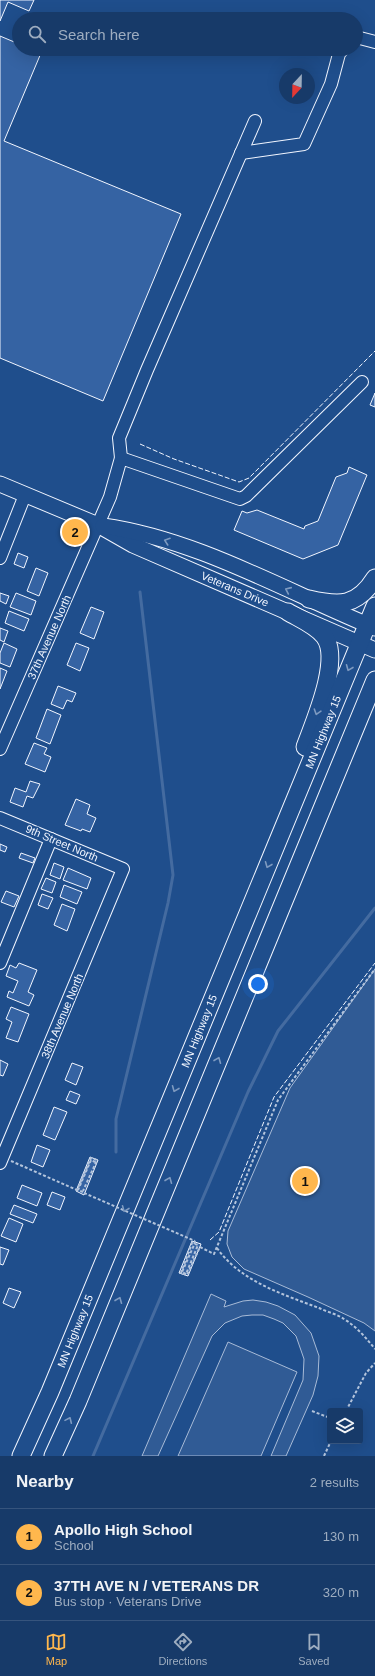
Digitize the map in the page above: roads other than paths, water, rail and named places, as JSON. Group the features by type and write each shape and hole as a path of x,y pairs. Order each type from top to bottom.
{"highway":[{"path":"308,599 330,604 346,602 361,595 375,578"},
{"name":"MN Highway 15","path":"21,1456 50,1392 275,848 367,646 375,606"},
{"path":"275,848 329,676 331,659 329,645 323,635 310,625 288,612"},
{"path":"53,1456 81,1393 375,680"},
{"path":"312,832 375,709"}],"main road":[{"name":"Veterans Drive","path":"0,484 98,525 133,545 367,646"},
{"name":"Veterans Drive","path":"98,525 129,530 189,548 371,626"}],"street":[{"path":"363,39 375,42"},
{"path":"241,153 304,144 331,84 338,56"},
{"path":"255,121 119,438 121,458 240,499 246,496 362,382"},
{"name":"37th Avenue North","path":"0,749 110,497 121,458"},
{"path":"0,558 25,495"},
{"name":"9th Street North","path":"0,818 123,869"},
{"path":"0,963 51,839"},
{"name":"38th Avenue North","path":"1,1159 123,869"}],"waterway":[{"path":"116,1152 116,1119 168,903 173,875 140,592"},
{"path":"93,1456 248,1092 278,1031 375,908"}],"place":[{"name":"37TH AVE N / VETERANS DR","path":"75,532"},
{"name":"Apollo High School","path":"305,1181"}]}
